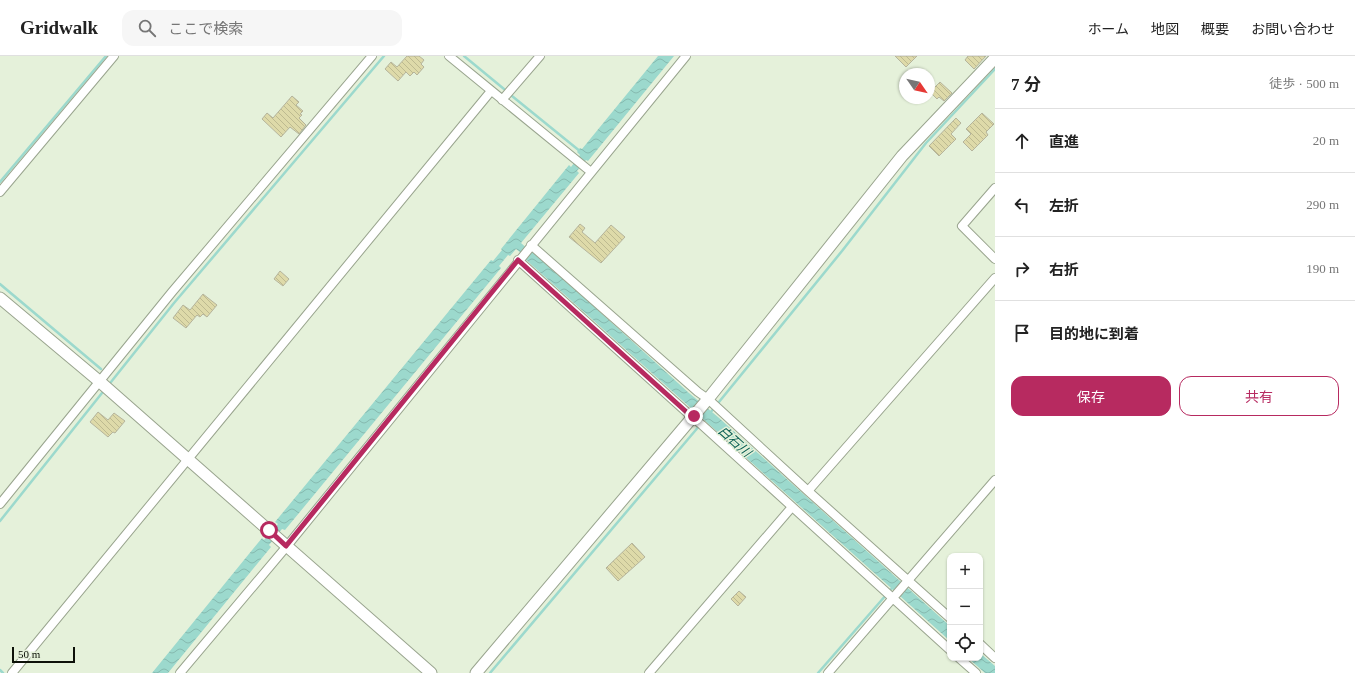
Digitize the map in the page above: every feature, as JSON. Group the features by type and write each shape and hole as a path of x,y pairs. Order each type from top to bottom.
{"street":[{"path":"0,192 114,56"},
{"path":"0,504 172,292 372,56"},
{"path":"449,56 591,172"},
{"path":"502,100 540,56"},
{"path":"180,673 283,542 686,56"},
{"path":"476,673 711,404 902,156 995,58"},
{"path":"12,673 491,91"},
{"path":"995,188 962,226 995,259"},
{"path":"530,246 698,392 947,615"},
{"path":"520,258 947,647"},
{"path":"808,492 995,278"},
{"path":"0,298 99,381 431,673"},
{"path":"828,673 890,596 908,581 995,480"},
{"path":"649,673 792,507"},
{"path":"983,647 995,658"},
{"path":"962,661 976,673"}],"water":[{"name":"白石川","path":"658,56 674,56 588,161 586,160 577,171 579,173 521,243 531,252 533,251 689,393 718,417 947,623 947,638 525,259 526,257 516,249 510,256 508,255 499,266 501,268 285,530 282,529 269,545 271,547 168,673 152,673 262,538 264,540 278,524 275,522 491,260 493,261 569,165 571,167 580,155 577,152 580,148 582,149"},
{"path":"983,656 995,666 995,673 985,673 971,661 983,661"}],"building":[{"path":"407,56 419,56 424,60 421,64 424,67 417,75 414,72 410,76 406,72 398,81 385,69 391,62 397,67"},
{"path":"895,56 917,56 906,67"},
{"path":"968,56 986,56 974,69 965,60"},
{"path":"940,82 952,93 944,101 939,97 937,99 935,97 935,87"},
{"path":"292,96 299,102 296,105 303,111 299,118 306,125 299,134 290,127 281,137 262,119 267,113 273,118"},
{"path":"982,113 994,124 986,132 988,135 972,151 963,142 971,134 966,129"},
{"path":"956,118 961,123 951,134 956,139 939,156 929,146"},
{"path":"580,224 585,228 582,232 595,243 611,225 625,237 601,263 569,237"},
{"path":"280,271 289,279 283,286 274,279"},
{"path":"203,294 217,305 207,317 203,314 200,317 197,315 186,328 173,318 183,305 190,310"},
{"path":"98,412 108,420 114,413 125,421 115,433 113,432 108,437 90,422"},
{"path":"632,543 645,557 618,581 606,568"},
{"path":"739,591 746,597 738,606 731,599"}],"waterway":[{"path":"0,182 106,56"},
{"path":"111,382 174,303 384,56"},
{"path":"464,56 504,89"},
{"path":"710,413 842,251 926,143 995,69"},
{"path":"512,96 581,152"},
{"path":"0,284 101,369"},
{"path":"0,521 102,393"},
{"path":"490,673 700,425"},
{"path":"818,673 893,587"},
{"path":"0,670 3,673"}],"route":[{"path":"269,530 286,546 518,260 692,417 694,416"}]}
